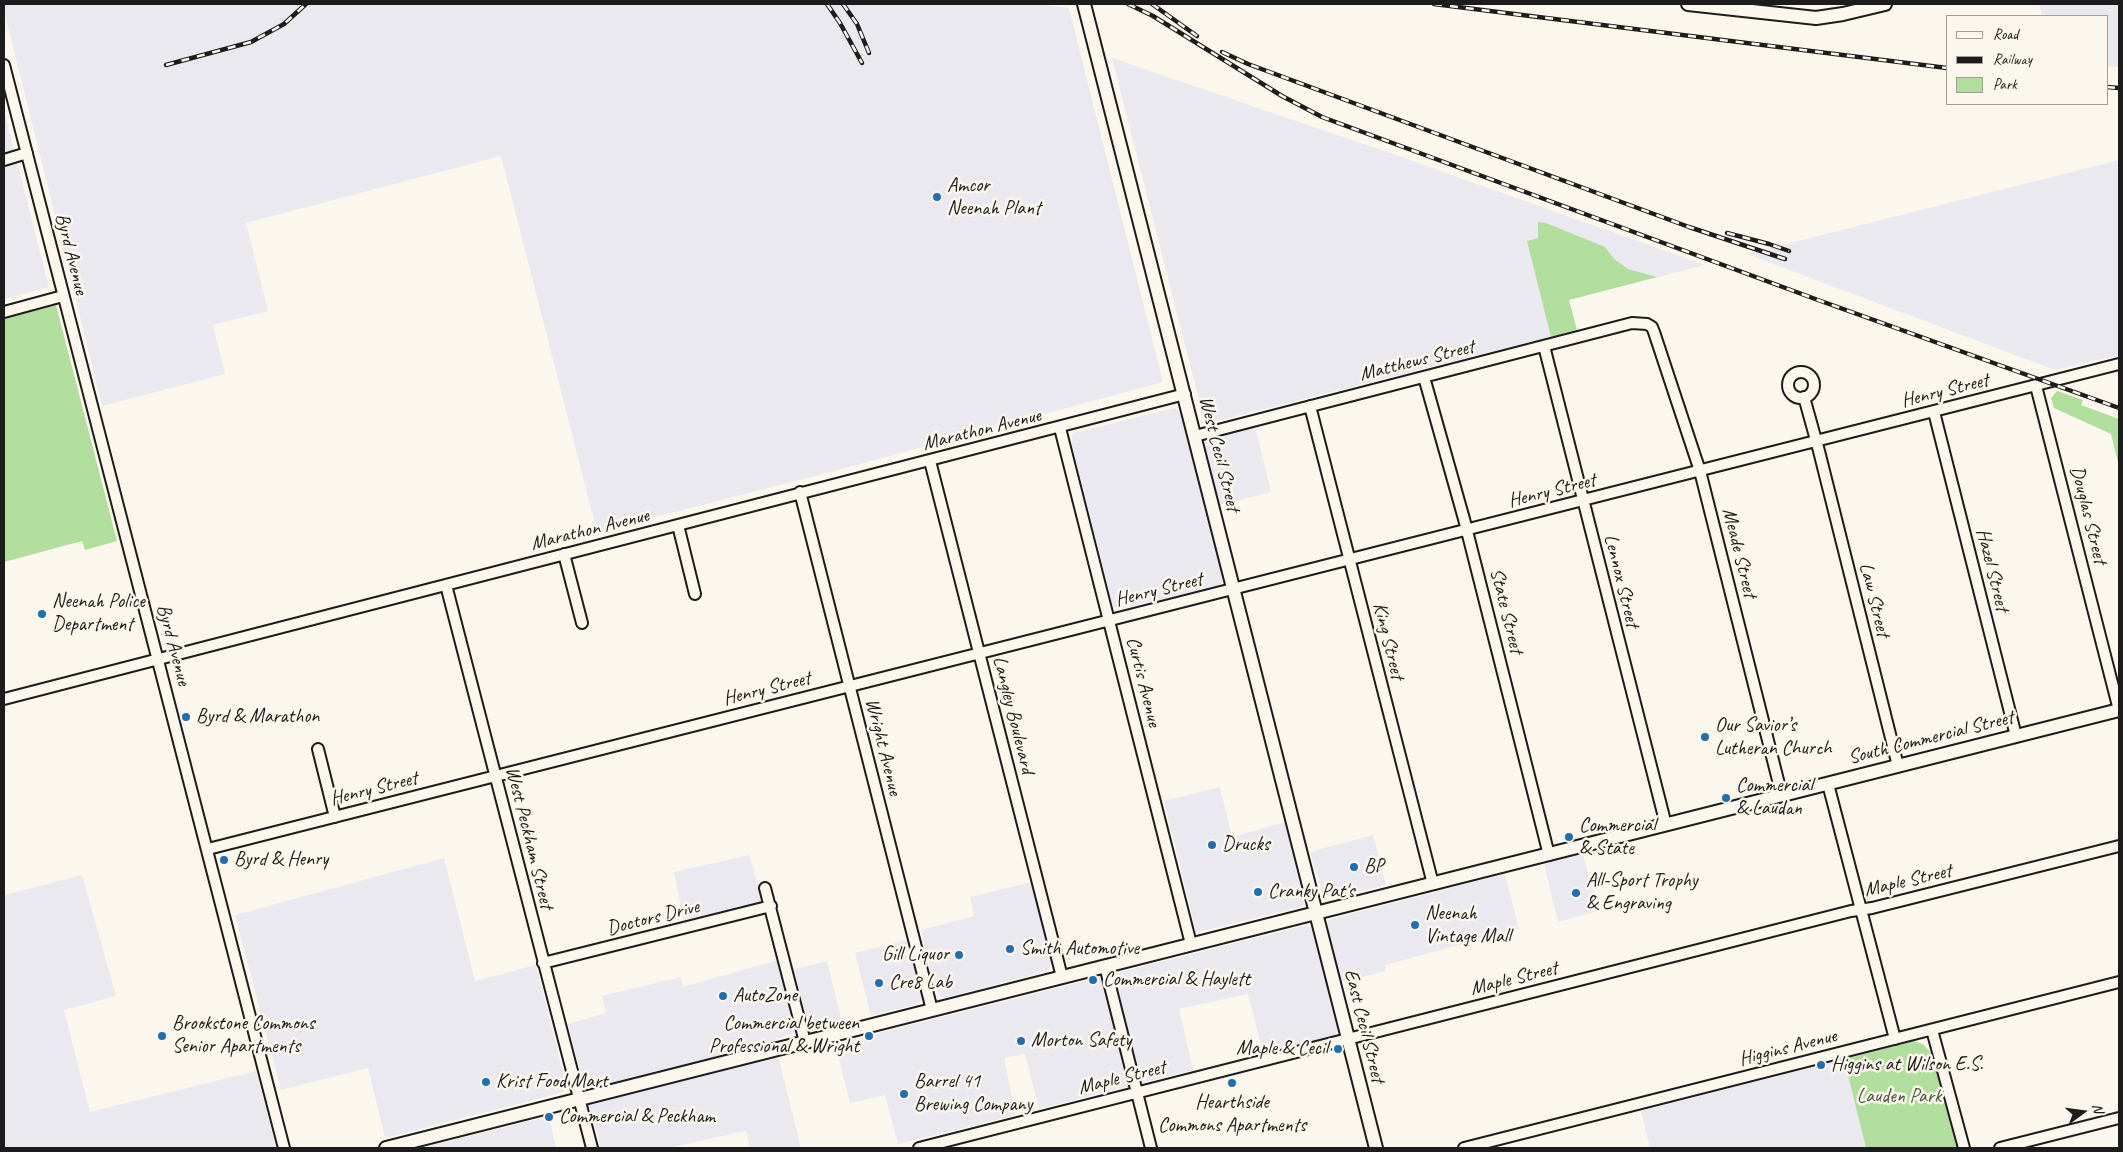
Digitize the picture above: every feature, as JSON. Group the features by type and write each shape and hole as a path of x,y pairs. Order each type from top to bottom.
{"main road":[{"path":"1688,4 1767,9 1816,18 1885,4"},
{"name":"West Cecil Street","path":"1086,9 1316,914"},
{"name":"South Commercial Street","path":"386,1148 2119,710"},
{"name":"East Cecil Street","path":"1316,914 1376,1148"}],"street":[{"name":"Byrd Avenue","path":"4,65 284,1148"},
{"path":"4,160 26,153"},
{"path":"4,312 64,296"},
{"name":"Matthews Street","path":"1195,436 1632,323 1647,324"},
{"name":"Meade Street","path":"1647,324 1652,327 1654,332 1700,472 1782,796"},
{"name":"Lennox Street","path":"1544,346 1666,825"},
{"name":"Henry Street","path":"208,849 1234,588 1700,472 2119,364"},
{"name":"State Street","path":"1424,377 1467,530 1549,854"},
{"name":"Douglas Street","path":"2036,386 2119,710"},
{"name":"Marathon Avenue","path":"4,699 800,492 1060,428 1185,394"},
{"name":"Law Street","path":"1804,397 1898,766"},
{"name":"King Street","path":"1310,406 1433,884"},
{"name":"Hazel Street","path":"1934,412 2016,736"},
{"name":"Curtis Avenue","path":"1060,428 1191,944"},
{"name":"Langley Boulevard","path":"930,461 1062,977"},
{"name":"Wright Avenue","path":"800,492 932,1010"},
{"path":"678,525 696,594"},
{"path":"564,554 582,624"},
{"name":"West Peckham Street","path":"446,585 592,1148"},
{"path":"318,749 335,817"},
{"path":"1828,784 1895,1039"},
{"name":"Maple Street","path":"919,1148 2119,846"},
{"path":"765,888 805,1042"},
{"name":"Doctors Drive","path":"543,963 771,906"},
{"path":"1105,966 1151,1148"},
{"name":"Higgins Avenue","path":"1464,1148 2119,982"},
{"path":"1932,1030 1964,1148"},
{"path":"2000,1148 2119,1118"}],"shaded area":[{"path":"4,4 1035,4 1069,8 1163,382 819,475 597,532 501,156 246,223 268,311 213,325 225,374 102,406"},
{"path":"2039,4 2119,4 2119,67 2108,66 2108,15 2042,15"},
{"path":"1112,58 1390,153 1705,265 1569,300 1577,330 1205,424"},
{"path":"4,111 49,287 4,299"},
{"path":"2119,160 2119,355 2055,370 1747,254"},
{"path":"1174,408 1181,411 1190,443 1255,426 1271,492 1205,509 1223,580 1220,586 1116,610 1113,606 1072,445 1072,436 1074,433"},
{"path":"1220,787 1232,837 1285,822 1304,903 1301,907 1198,932 1196,931 1164,801"},
{"path":"1373,835 1386,885 1334,898 1323,895 1310,852"},
{"path":"1583,854 1598,911 1558,922 1544,864"},
{"path":"749,855 763,902 683,920 674,872"},
{"path":"444,858 475,981 536,965 567,1088 561,1093 385,1138 368,1068 281,1090 235,915"},
{"path":"1505,874 1519,929 1385,965 1386,971 1341,982 1327,927 1328,920"},
{"path":"82,875 116,996 64,1010 90,1112 256,1071 276,1148 4,1148 4,895"},
{"path":"1031,882 1052,962 1049,969 944,998 940,996 934,986 921,930 974,916 970,897"},
{"path":"1307,925 1312,929 1338,1027 1336,1035 1263,1053 1248,994 1179,1009 1193,1070 1039,1109 1025,1054 1004,1058 1016,1115 898,1144 885,1095 850,1103 835,1044"},
{"path":"907,940 922,1000 917,1004 871,1016 855,953"},
{"path":"778,960 796,1032 774,1040 801,1148 750,1148 746,1131 668,1148 601,1148 568,1024 606,1013 602,996 681,977 683,987"},
{"path":"827,961 842,1022 814,1030 808,1025 794,969"},
{"path":"1844,1059 1866,1148 1650,1148 1641,1111"},
{"path":"549,1116 556,1148 422,1148"}],"green space":[{"path":"1538,222 1546,223 1605,247 1614,259 1628,269 1657,277 1569,300 1577,330 1551,337 1527,241 1538,238"},
{"path":"56,305 117,541 85,550 82,541 4,562 4,319"},
{"path":"2057,391 2083,400 2081,405 2119,419 2119,467 2111,434 2054,408 2051,398"},
{"name":"Lauden Park","path":"1913,1041 1923,1044 1933,1055 1957,1148 1866,1148 1844,1059"}],"railway":[{"path":"166,65 251,42 284,24 306,4"},
{"path":"827,4 862,63"},
{"path":"843,4 857,24 869,53"},
{"path":"1128,4 1153,16 1282,96 1322,117 1818,300 2119,408"},
{"path":"1152,4 1197,36"},
{"path":"1434,4 1946,68"},
{"path":"1222,52 1248,64 1689,227 1785,259"},
{"path":"2108,87 2119,88"},
{"path":"1727,233 1789,251"}],"place":[{"name":"Amcor Neenah Plant","path":"937,197"},
{"name":"Neenah Police Department","path":"42,614"},
{"name":"Byrd & Marathon","path":"186,717"},
{"name":"Our Savior’s Lutheran Church","path":"1705,737"},
{"name":"Commercial & Laudan","path":"1726,798"},
{"name":"Commercial & State","path":"1569,837"},
{"name":"Drucks","path":"1212,845"},
{"name":"Byrd & Henry","path":"224,860"},
{"name":"BP","path":"1354,867"},
{"name":"Cranky Pat's","path":"1258,892"},
{"name":"All-Sport Trophy & Engraving","path":"1576,893"},
{"name":"Neenah Vintage Mall","path":"1415,925"},
{"name":"Smith Automotive","path":"1010,949"},
{"name":"Gill Liquor","path":"959,955"},
{"name":"Commercial & Haylett","path":"1093,980"},
{"name":"Cre8 Lab","path":"879,983"},
{"name":"AutoZone","path":"723,996"},
{"name":"Brookstone Commons Senior Apartments","path":"162,1036"},
{"name":"Commercial between Professional & Wright","path":"869,1036"},
{"name":"Morton Safety","path":"1021,1041"},
{"name":"Maple & Cecil","path":"1338,1049"},
{"name":"Higgins at Wilson E.S.","path":"1821,1065"},
{"name":"Krist Food Mart","path":"486,1082"},
{"name":"Hearthside Commons Apartments","path":"1232,1083"},
{"name":"Barrel 41 Brewing Company","path":"904,1094"},
{"name":"Commercial & Peckham","path":"549,1117"}]}
